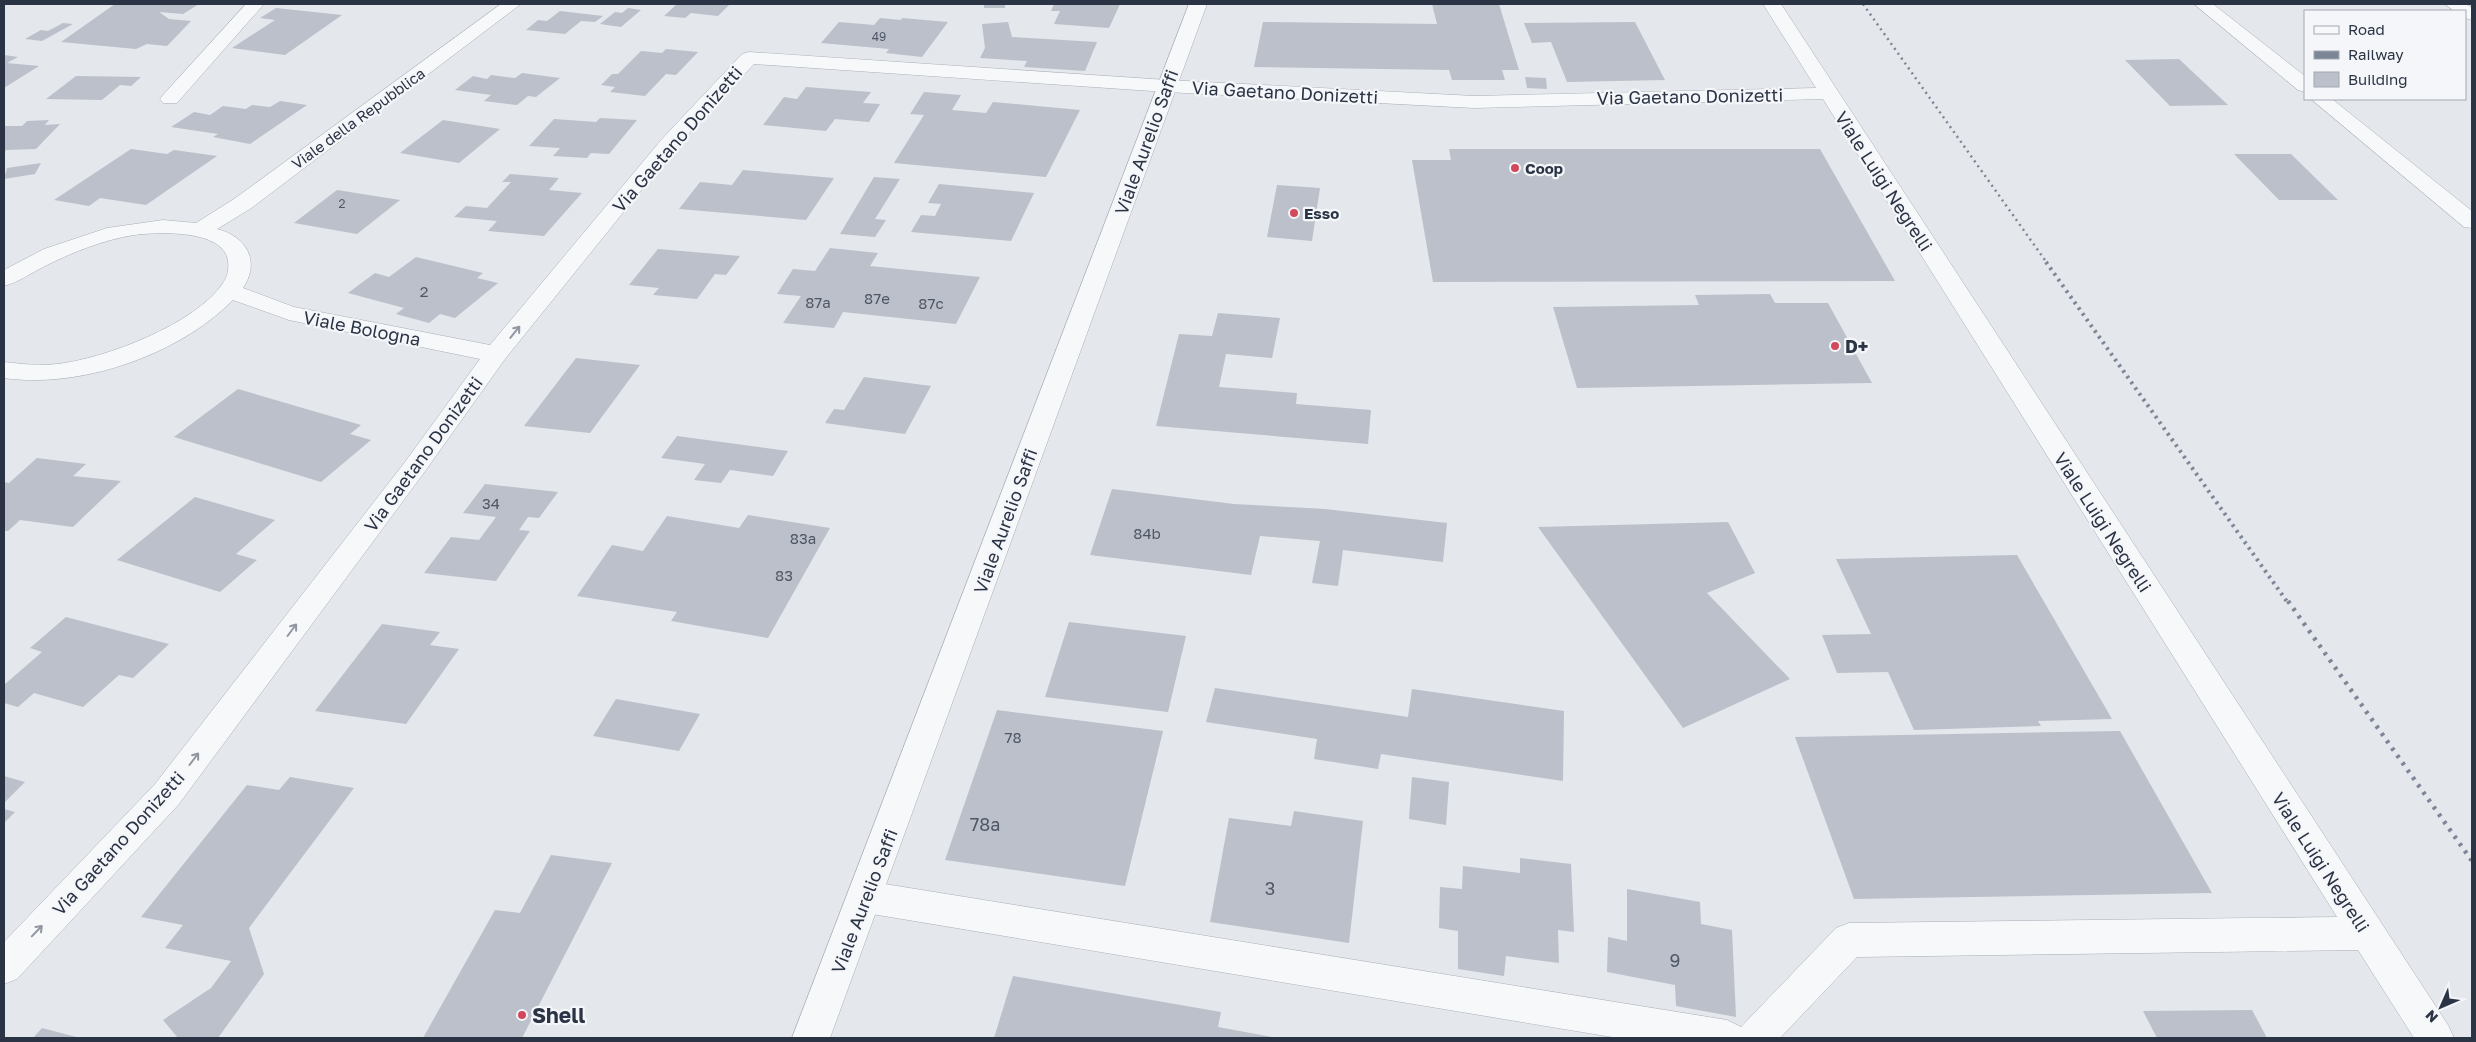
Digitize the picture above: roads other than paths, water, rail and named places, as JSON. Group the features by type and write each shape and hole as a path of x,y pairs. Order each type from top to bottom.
{"street":[{"path":"170,99 255,4"},
{"name":"Viale della Repubblica","path":"201,229 242,204 512,4"},
{"name":"Viale Aurelio Saffi","path":"812,1038 1198,4"},
{"name":"Viale Luigi Negrelli","path":"1772,4 2435,1038"},
{"path":"2202,4 2304,85"},
{"name":"Via Gaetano Donizetti","path":"4,967 168,794 414,468 496,354 669,144 749,58 1167,86 1474,102 1828,93"},
{"path":"2321,100 2472,222"},
{"path":"4,279 41,258 91,239 126,231 166,226 201,229 224,238 238,252 240,270 230,291 207,313 174,335 135,352 92,366 48,372 6,373"},
{"name":"Viale Bologna","path":"230,291 289,313 496,354"},
{"path":"866,897 1727,1038"},
{"path":"1755,1038 1849,940 2367,933"}],"railway":[{"path":"1863,4 2047,263"},
{"path":"2046,262 2288,603"},
{"path":"2288,601 2472,861"}],"place":[{"name":"Coop","path":"1515,168"},
{"name":"Esso","path":"1294,213"},
{"name":"D+","path":"1835,346"},
{"name":"Shell","path":"522,1015"}]}
